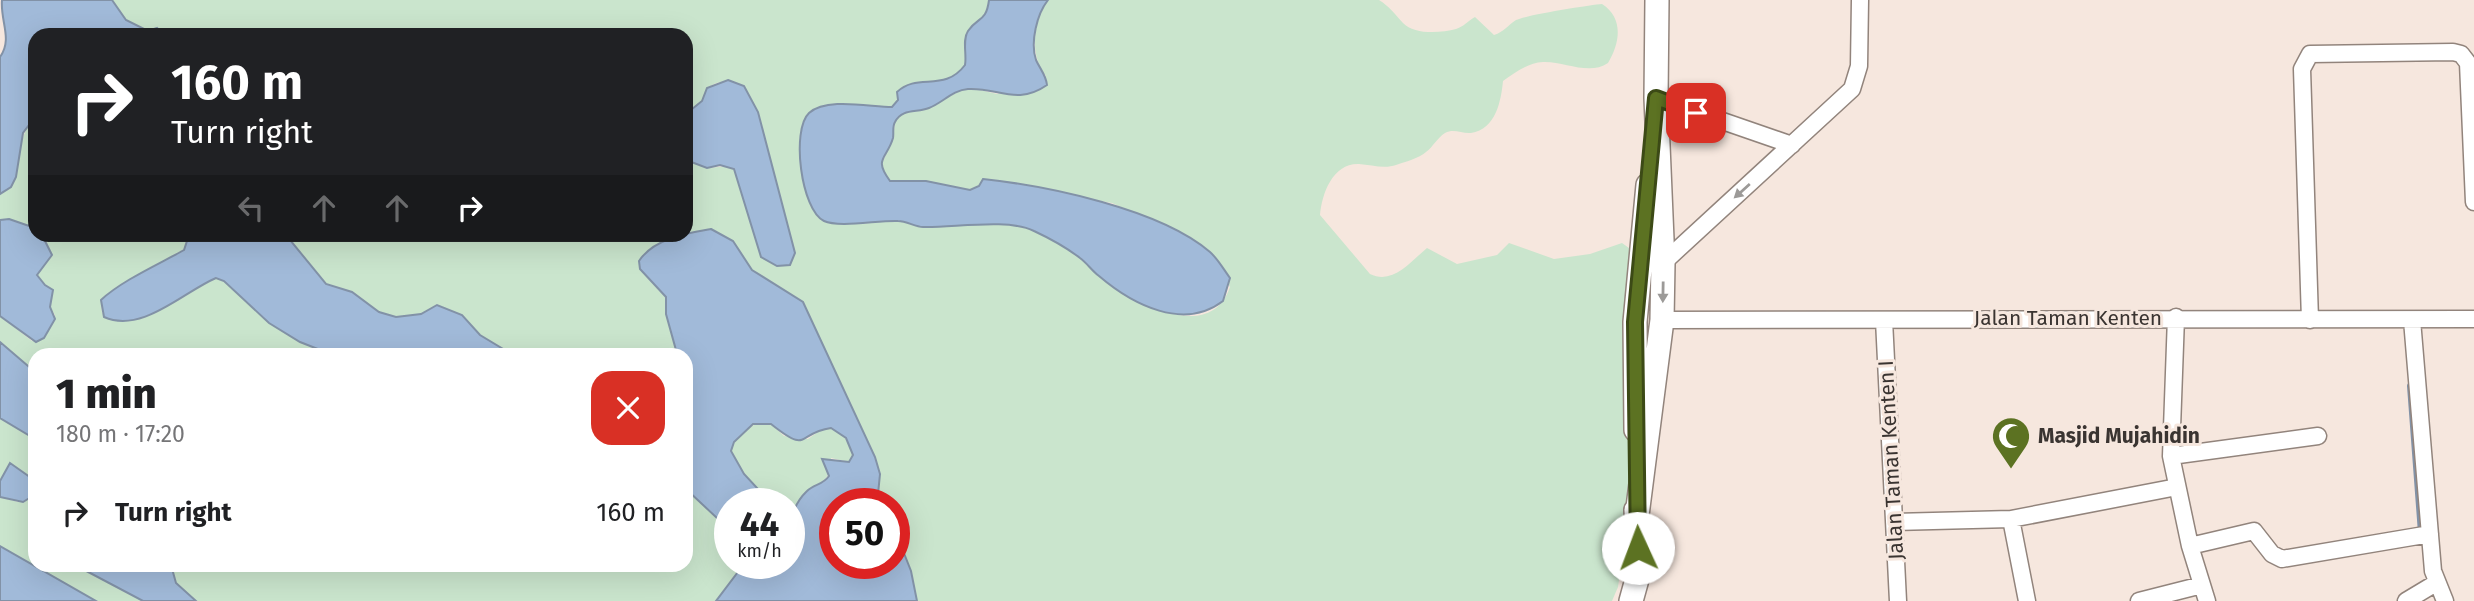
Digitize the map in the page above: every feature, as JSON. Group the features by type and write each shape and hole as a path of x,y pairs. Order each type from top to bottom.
{"main road":[{"path":"1636,523 1662,320 1663,263 1656,98 1657,0"},
{"path":"1631,601 1639,572 1636,523 1635,322 1656,98"}],"street":[{"path":"1663,263 1792,145 1855,83 1859,66 1860,0"},
{"path":"2310,320 2302,69 2310,54 2453,52 2463,56 2468,63 2474,202"},
{"path":"1656,98 1792,145"},
{"path":"2176,317 2171,456 2190,546 2207,601"},
{"name":"Jalan Taman Kenten","path":"1662,320 2176,317 2310,320 2474,319"},
{"name":"Jalan Taman Kenten I","path":"1884,320 1898,601"},
{"path":"2412,320 2435,584 2445,601"},
{"path":"2171,456 2318,436"},
{"path":"1894,522 2011,519 2177,487"},
{"path":"2011,519 2027,601"},
{"path":"2190,546 2254,531 2272,554 2282,559 2430,534"},
{"path":"2406,601 2435,584"},
{"path":"2139,601 2202,585"}],"green space":[{"path":"112,0 989,0 984,16 966,35 965,65 958,73 909,94 892,107 837,105 809,113 801,136 801,169 809,202 816,214 824,221 839,224 898,221 923,227 995,224 1023,227 1069,251 1083,260 1100,277 1134,298 1152,307 1189,316 1206,313 1220,304 1230,287 1211,253 1183,235 1112,203 983,179 979,186 971,190 926,181 890,181 881,166 893,138 895,122 903,112 930,108 961,90 997,94 1046,76 1037,59 1035,38 1039,18 1048,0 1379,0 1414,30 1436,32 1456,29 1475,17 1494,35 1522,18 1602,4 1614,16 1618,31 1608,63 1601,67 1585,68 1543,62 1521,69 1503,81 1496,113 1486,126 1471,133 1445,133 1423,154 1396,165 1383,167 1359,164 1342,168 1326,189 1320,215 1370,274 1378,277 1386,277 1401,270 1427,248 1457,264 1497,255 1509,243 1554,259 1590,254 1622,243 1629,248 1650,334 1618,587 1612,601 917,601 910,568 910,488 879,488 880,474 875,457 803,302 752,270 733,241 711,229 693,232 693,163 707,168 730,166 737,172 761,257 795,253 758,112 749,96 738,85 725,81 707,88 702,101 693,108 693,28 142,28 126,20"},
{"path":"28,127 28,226 9,219 0,220 0,194 8,188 17,170 23,137"},
{"path":"186,242 184,249 109,293 101,300 102,313 117,321 130,321 166,306 216,278 224,281 269,323 315,348 28,348 28,366 0,342 0,316 32,341 44,338 55,315 50,307 53,290 37,275 50,253 47,243"},
{"path":"292,242 665,242 651,248 639,261 640,269 666,297 666,314 677,348 501,348 480,335 462,315 437,305 422,314 396,317 379,312 352,292 326,284"},
{"path":"0,418 28,435 28,475 10,463 0,481"},
{"path":"771,424 784,436 808,439 822,429 831,428 845,438 853,455 849,462 831,458 826,478 805,494 805,488 757,488 744,474 731,450 743,432 752,426"},
{"path":"28,483 28,562 0,546 0,497 18,502"},
{"path":"693,496 714,515 714,579 733,579 716,601 196,601 176,583 173,572 693,572"},
{"path":"45,572 88,572 143,601 96,601"}],"water":[{"path":"2,0 112,0 126,20 142,28 28,28 28,126 23,133 16,177 11,187 0,194 0,57 6,43"},
{"path":"989,0 1048,0 1038,20 1034,37 1034,53 1047,85 1036,91 1016,95 978,89 963,90 929,108 902,115 894,124 893,138 882,163 890,181 926,181 970,190 979,186 983,179 1009,182 1070,194 1133,212 1163,223 1189,237 1213,255 1230,278 1223,301 1208,310 1192,314 1159,311 1112,287 1083,260 1023,227 995,224 923,227 898,221 839,224 824,221 816,214 809,202 801,169 801,136 809,113 826,105 837,104 892,107 898,100 897,92 905,86 940,81 957,73 965,65 966,35 984,16"},
{"path":"728,80 744,86 758,112 795,253 790,265 777,266 761,257 734,169 720,165 707,168 693,163 693,108 702,101 707,88"},
{"path":"9,219 28,226 28,242 46,242 52,255 37,275 53,290 50,307 55,319 44,338 36,342 0,316 0,220"},
{"path":"711,229 733,241 752,270 803,302 875,457 880,474 879,488 819,488 819,579 910,579 910,568 917,601 716,601 733,579 805,579 805,493 829,476 822,459 849,462 853,455 846,438 831,428 798,440 771,424 753,424 734,442 731,451 744,474 757,488 714,488 714,515 693,496 693,348 675,348 666,314 666,297 640,269 639,261 645,253 662,242 693,242 693,233"},
{"path":"187,242 292,242 326,284 352,292 379,312 396,317 421,314 437,305 462,315 480,335 501,348 315,348 269,323 224,281 216,278 147,316 118,321 104,317 101,300 109,293 184,250"},
{"path":"0,342 28,366 28,435 0,418"},
{"path":"10,463 28,476 28,499 23,502 0,497 0,481"},
{"path":"0,546 28,562 28,572 45,572 96,601 0,601"},
{"path":"88,572 173,572 176,583 196,601 143,601"}],"waterway":[{"path":"2410,386 2421,533"}],"place":[{"name":"Masjid Mujahidin","path":"2011,470"}],"route":[{"path":"1638,548 1635,322 1656,98 1696,113"}]}
